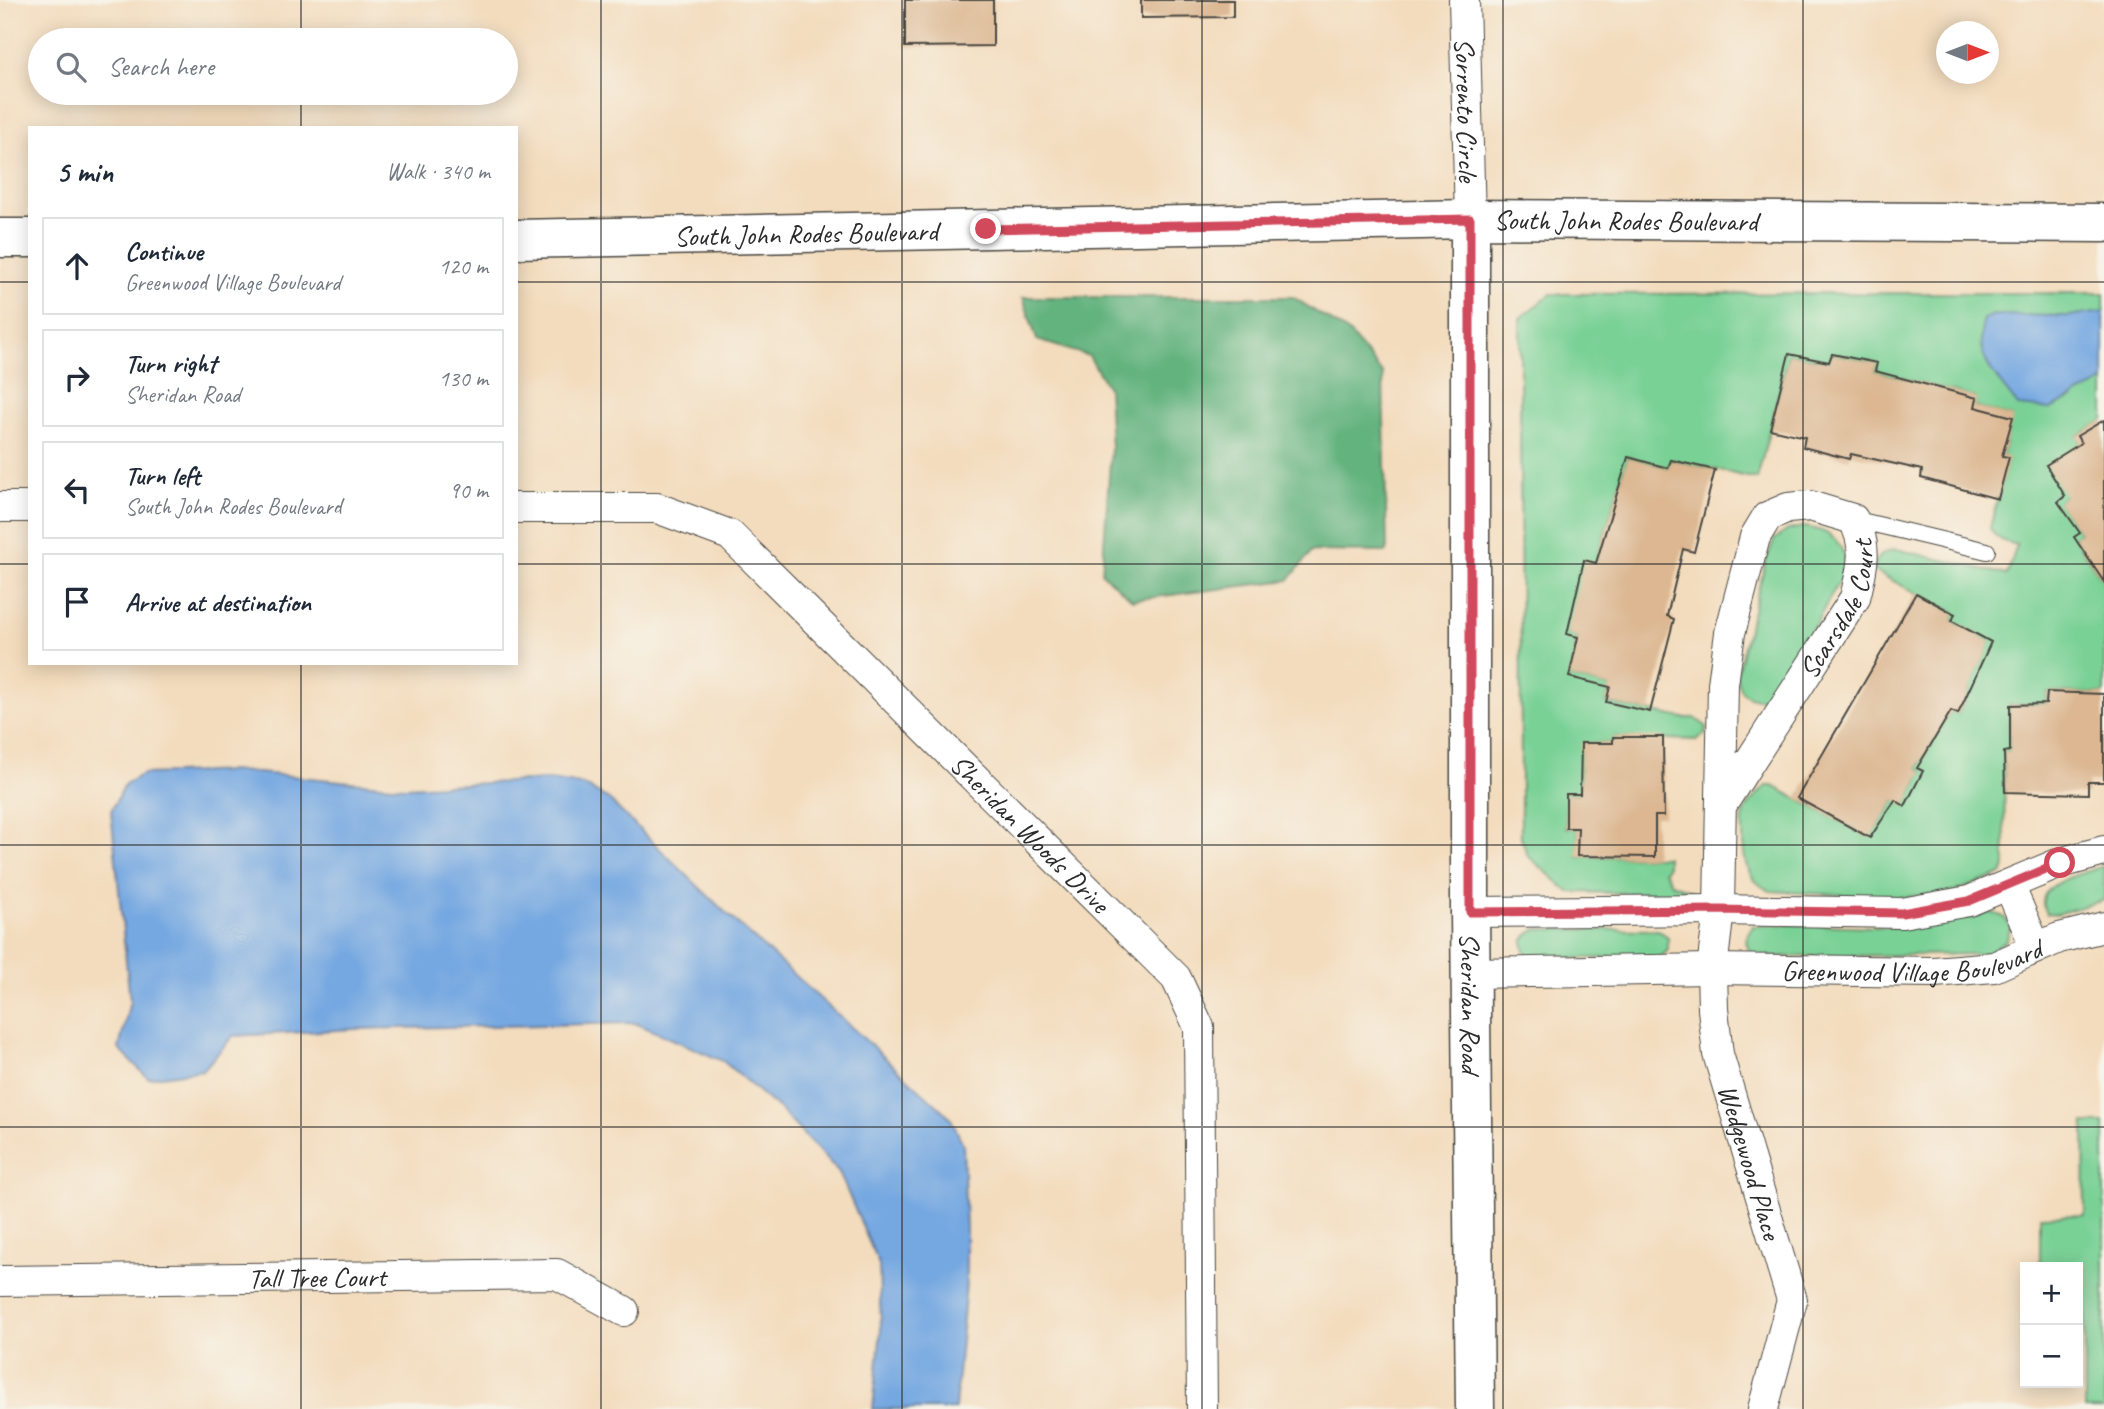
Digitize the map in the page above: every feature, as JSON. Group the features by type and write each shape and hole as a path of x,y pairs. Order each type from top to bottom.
{"main road":[{"name":"South John Rodes Boulevard","path":"518,239 1470,219 2104,223"},
{"name":"Sheridan Road","path":"1470,219 1470,973 1475,1409"},
{"path":"0,238 28,238"}],"street":[{"name":"Sorrento Circle","path":"1464,0 1470,219"},
{"name":"Scarsdale Court","path":"1719,910 1723,684 1730,634 1755,537 1768,517 1788,508 1810,506 1853,519 1861,533 1864,559 1854,598 1721,806"},
{"path":"0,507 28,507"},
{"name":"Sheridan Woods Drive","path":"518,508 657,508 730,535 1176,978 1199,1027 1202,1409"},
{"name":"Greenwood Village Boulevard","path":"1470,912 1719,910 1902,913 1969,901 2060,863 2104,851"},
{"path":"2009,885 2036,948"},
{"name":"Wedgewood Place","path":"1719,910 1712,969 1718,1054 1791,1300 1763,1409"},
{"name":"Greenwood Village Boulevard","path":"1470,973 1712,969 1934,972 1994,967 2059,938 2104,927"},
{"name":"Tall Tree Court","path":"0,1281 557,1274 624,1311"}],"lane":[{"path":"1853,519 1987,551"}],"green space":[{"path":"2104,293 2104,420 2078,436 2081,443 2065,496 2059,502 2080,533 2074,537 2104,582 2104,694 2047,692 2046,704 2010,705 2010,751 2004,752 2005,867 2002,874 1954,892 1896,898 1770,891 1756,881 1748,868 1744,853 1744,813 1766,786 1773,786 1870,837 1895,800 1905,805 1923,771 1917,768 1951,711 1958,714 1990,642 1952,621 1955,613 1876,572 1873,567 1877,560 1896,549 2007,575 2017,545 1998,538 1990,528 2008,458 2002,456 2012,417 1975,407 1976,398 1875,371 1876,363 1832,354 1829,362 1789,354 1757,479 1671,460 1668,468 1628,457 1596,563 1567,634 1578,637 1570,677 1610,687 1606,703 1695,718 1707,727 1705,734 1696,740 1613,737 1613,743 1582,743 1580,794 1567,794 1566,828 1578,828 1578,856 1667,857 1664,871 1671,883 1692,891 1687,894 1569,892 1528,856 1521,837 1520,318 1551,294"},
{"path":"1023,297 1293,297 1349,333 1383,374 1387,552 1312,551 1289,580 1132,600 1102,573 1111,448 1108,388 1089,356 1037,340"},
{"path":"1802,527 1821,531 1835,539 1843,553 1844,572 1778,693 1763,698 1750,697 1740,689 1737,673 1765,564 1774,540 1788,530"},
{"path":"2104,866 2104,900 2057,914 2046,913 2043,903 2045,894 2052,887 2073,876"},
{"path":"1991,912 2004,917 2011,927 2006,940 1987,954 1754,957 1746,942 1753,926 1900,927"},
{"path":"1538,929 1658,930 1668,937 1668,950 1660,958 1530,958 1524,949 1524,941"},
{"path":"2084,1123 2104,1123 2104,1409 2085,1409 2083,1262 2040,1262 2040,1216 2085,1215"}],"water":[{"path":"2104,312 2104,381 2051,409 2018,406 1995,376 1984,356 1981,333 1984,319 1993,315 2068,316"},
{"path":"238,771 403,787 549,780 583,785 607,798 726,913 950,1117 963,1144 966,1229 966,1284 955,1409 873,1409 881,1329 879,1265 839,1172 781,1111 723,1061 635,1023 355,1029 233,1036 203,1070 148,1078 119,1049 130,1001 111,811 125,784 143,774"}],"building":[{"path":"905,0 993,0 993,46 905,47"},
{"path":"1141,0 1233,0 1233,17 1141,18"},
{"path":"1789,354 1829,362 1832,354 1877,363 1875,371 1977,398 1975,407 2013,417 2002,456 2009,457 1998,499 1921,478 1922,470 1851,454 1849,459 1803,447 1805,437 1770,429"},
{"path":"2104,420 2104,582 2074,537 2080,533 2058,502 2065,496 2046,465 2081,443 2077,436"},
{"path":"1628,457 1668,468 1671,460 1715,470 1694,552 1683,549 1667,616 1674,619 1650,712 1606,702 1610,687 1569,677 1578,637 1567,634 1584,560 1596,563"},
{"path":"1916,593 1955,614 1952,621 1991,642 1958,714 1951,711 1917,768 1923,771 1905,806 1895,800 1870,838 1797,798"},
{"path":"2047,692 2104,694 2104,782 2088,782 2088,794 2005,792 2004,752 2010,751 2010,705 2046,704"},
{"path":"1613,737 1663,737 1664,816 1655,816 1655,857 1577,856 1578,828 1566,828 1566,794 1580,794 1581,743 1613,743"}],"route":[{"path":"986,229 1470,219 1470,912 1719,910 1902,913 1969,901 2060,863"}]}
